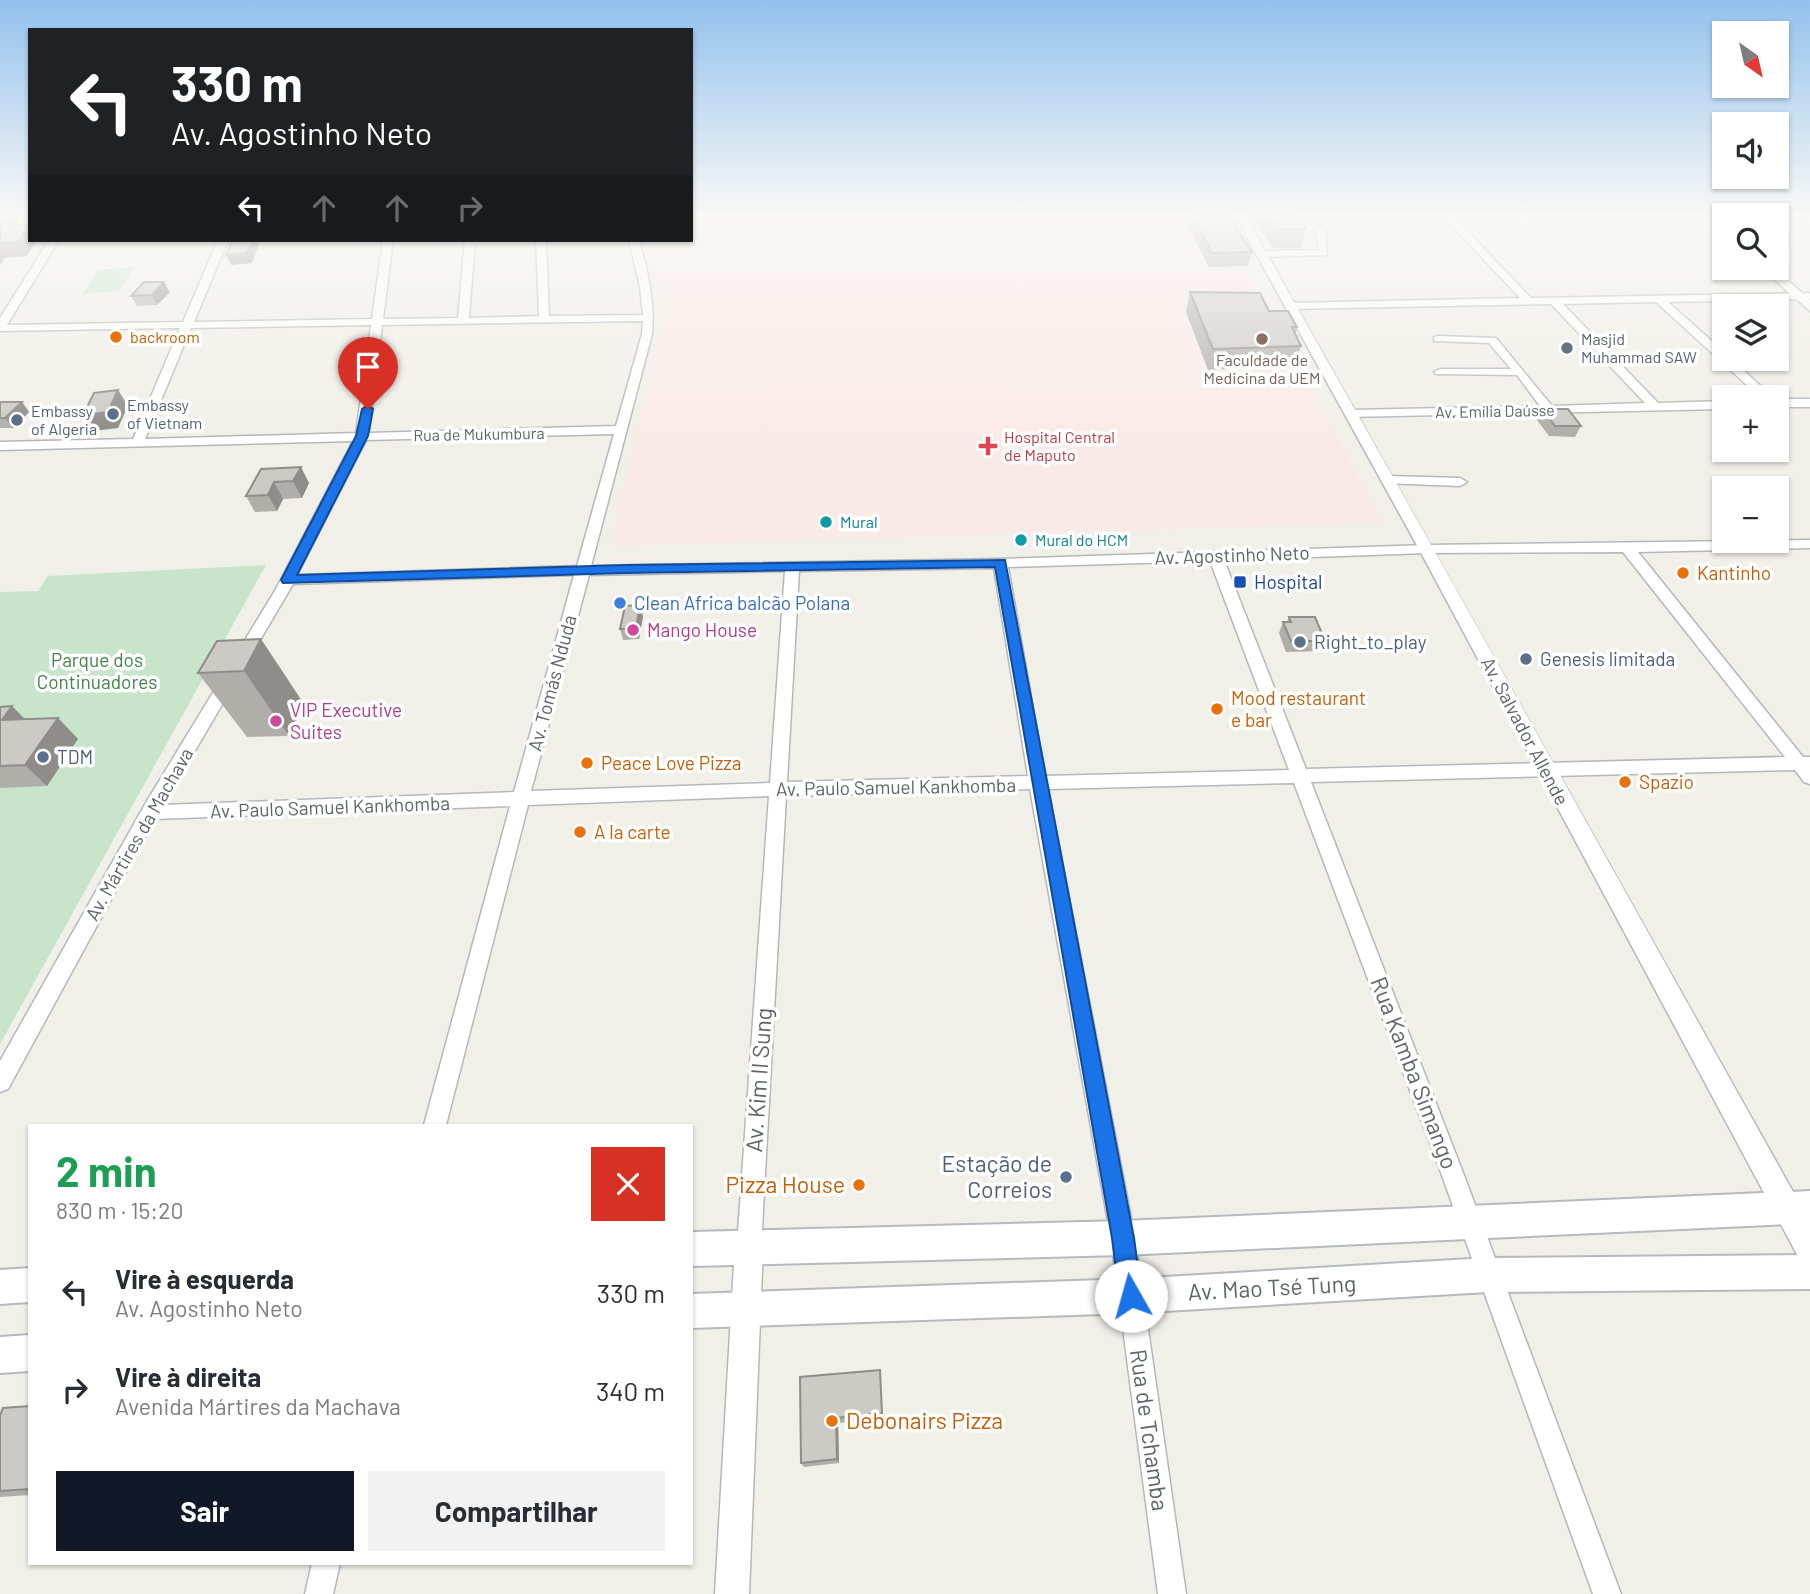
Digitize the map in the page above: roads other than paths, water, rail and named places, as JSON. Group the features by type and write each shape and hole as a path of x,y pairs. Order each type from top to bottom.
{"main road":[{"path":"693,1249 1123,1238 1469,1220 1798,1207"},
{"name":"Av. Mao Tsé Tung","path":"693,1311 1131,1296 1488,1275 1810,1272"},
{"path":"0,1287 28,1285"},
{"path":"0,1355 28,1353"}],"street":[{"path":"0,327 25,286"},
{"path":"136,443 202,286"},
{"path":"378,322 382,286"},
{"path":"463,320 466,286"},
{"path":"543,286 544,320"},
{"name":"Av. Tomás Nduda","path":"435,1124 649,318 643,286"},
{"name":"Av. Salvador Allende","path":"1278,286 1427,548 1546,771 1798,1207 1810,1251"},
{"path":"1514,286 1528,301"},
{"path":"1289,306 1804,296 1810,307"},
{"path":"1659,299 1712,347"},
{"path":"1555,301 1655,407"},
{"path":"0,327 649,318"},
{"name":"Av. Mártires da Machava","path":"0,1082 151,812 285,584 362,436 378,322"},
{"path":"1438,339 1492,340 1549,410"},
{"path":"1738,371 1754,385"},
{"path":"1440,372 1520,372"},
{"path":"1805,403 1810,414"},
{"name":"Av. Emília Daússe","path":"1351,414 1712,405"},
{"name":"Rua de Mukumbura","path":"0,446 621,430"},
{"path":"1388,480 1460,482"},
{"name":"Av. Agostinho Neto","path":"285,584 318,579 1000,563 1427,548 1810,544"},
{"path":"1627,548 1806,768"},
{"name":"Rua Kamba Simango","path":"1215,555 1469,1220 1607,1594"},
{"name":"Rua de Tchamba","path":"1000,563 1123,1238 1172,1594"},
{"name":"Av. Kim II Sung","path":"732,1594 749,1246 792,566"},
{"name":"Av. Paulo Samuel Kankhomba","path":"151,812 520,801 778,789 1301,775 1806,768"},
{"path":"319,1594 326,1565"}],"place":[{"name":"backroom","path":"116,337"},
{"name":"Faculdade de Medicina da UEM","path":"1262,339"},
{"name":"Masjid Muhammad SAW","path":"1567,348"},
{"name":"Embassy of Vietnam","path":"113,414"},
{"name":"Embassy of Algeria","path":"17,420"},
{"name":"Hospital Central de Maputo","path":"988,446"},
{"name":"Mural","path":"826,522"},
{"name":"Mural do HCM","path":"1021,540"},
{"name":"Kantinho","path":"1683,573"},
{"name":"Hospital","path":"1240,582"},
{"name":"Clean Africa balcão Polana","path":"620,603"},
{"name":"Mango House","path":"633,630"},
{"name":"Right_to_play","path":"1300,642"},
{"name":"Genesis limitada","path":"1526,659"},
{"name":"Mood restaurant e bar","path":"1217,709"},
{"name":"VIP Executive Suites","path":"276,721"},
{"name":"TDM","path":"43,757"},
{"name":"Peace Love Pizza","path":"587,763"},
{"name":"Spazio","path":"1625,782"},
{"name":"A la carte","path":"580,832"},
{"name":"Estação de Correios","path":"1066,1177"},
{"name":"Pizza House","path":"859,1185"},
{"name":"Debonairs Pizza","path":"832,1421"}],"park label":[{"name":"Parque dos Continuadores","path":"97,671"}]}
